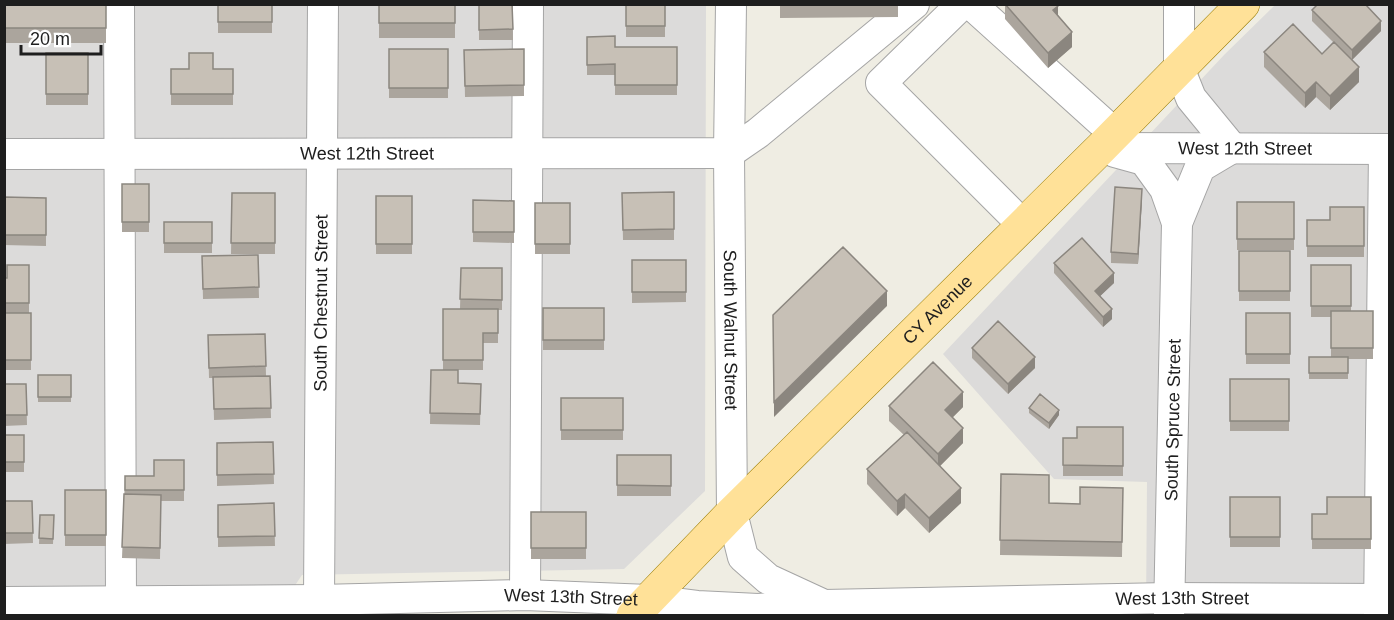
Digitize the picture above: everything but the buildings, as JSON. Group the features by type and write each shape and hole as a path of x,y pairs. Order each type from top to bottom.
{"main road":[{"name":"CY Avenue","path":"641,608 732,513 1243,4"}],"street":[{"path":"119,4 121,601"},
{"name":"South Chestnut Street","path":"312,608 323,4"},
{"path":"525,594 528,4"},
{"name":"South Walnut Street","path":"731,4 729,153 732,513 743,557 768,579 824,605"},
{"path":"729,153 758,133 914,4"},
{"path":"962,4 881,83 1023,225"},
{"path":"971,4 1108,141"},
{"path":"1179,4 1179,68 1191,98 1232,148"},
{"name":"West 12th Street","path":"1108,141 1232,148 1387,149"},
{"name":"South Spruce Street","path":"1108,141 1144,160 1166,189 1177,223 1169,607"},
{"name":"South Spruce Street","path":"1177,223 1200,167 1232,148"},
{"path":"1382,604 1387,149"},
{"name":"West 12th Street","path":"4,154 729,153"},
{"name":"West 13th Street","path":"4,602 121,601 312,608 525,594 641,608 733,612 824,605 1169,607 1382,604"}],"shaded area":[{"path":"4,5 706,5 705,491 624,569 302,575 275,615 5,615"},
{"path":"1275,5 1389,5 1389,615 778,616 1146,612 1147,482 1054,479 943,354 1225,54"}]}
